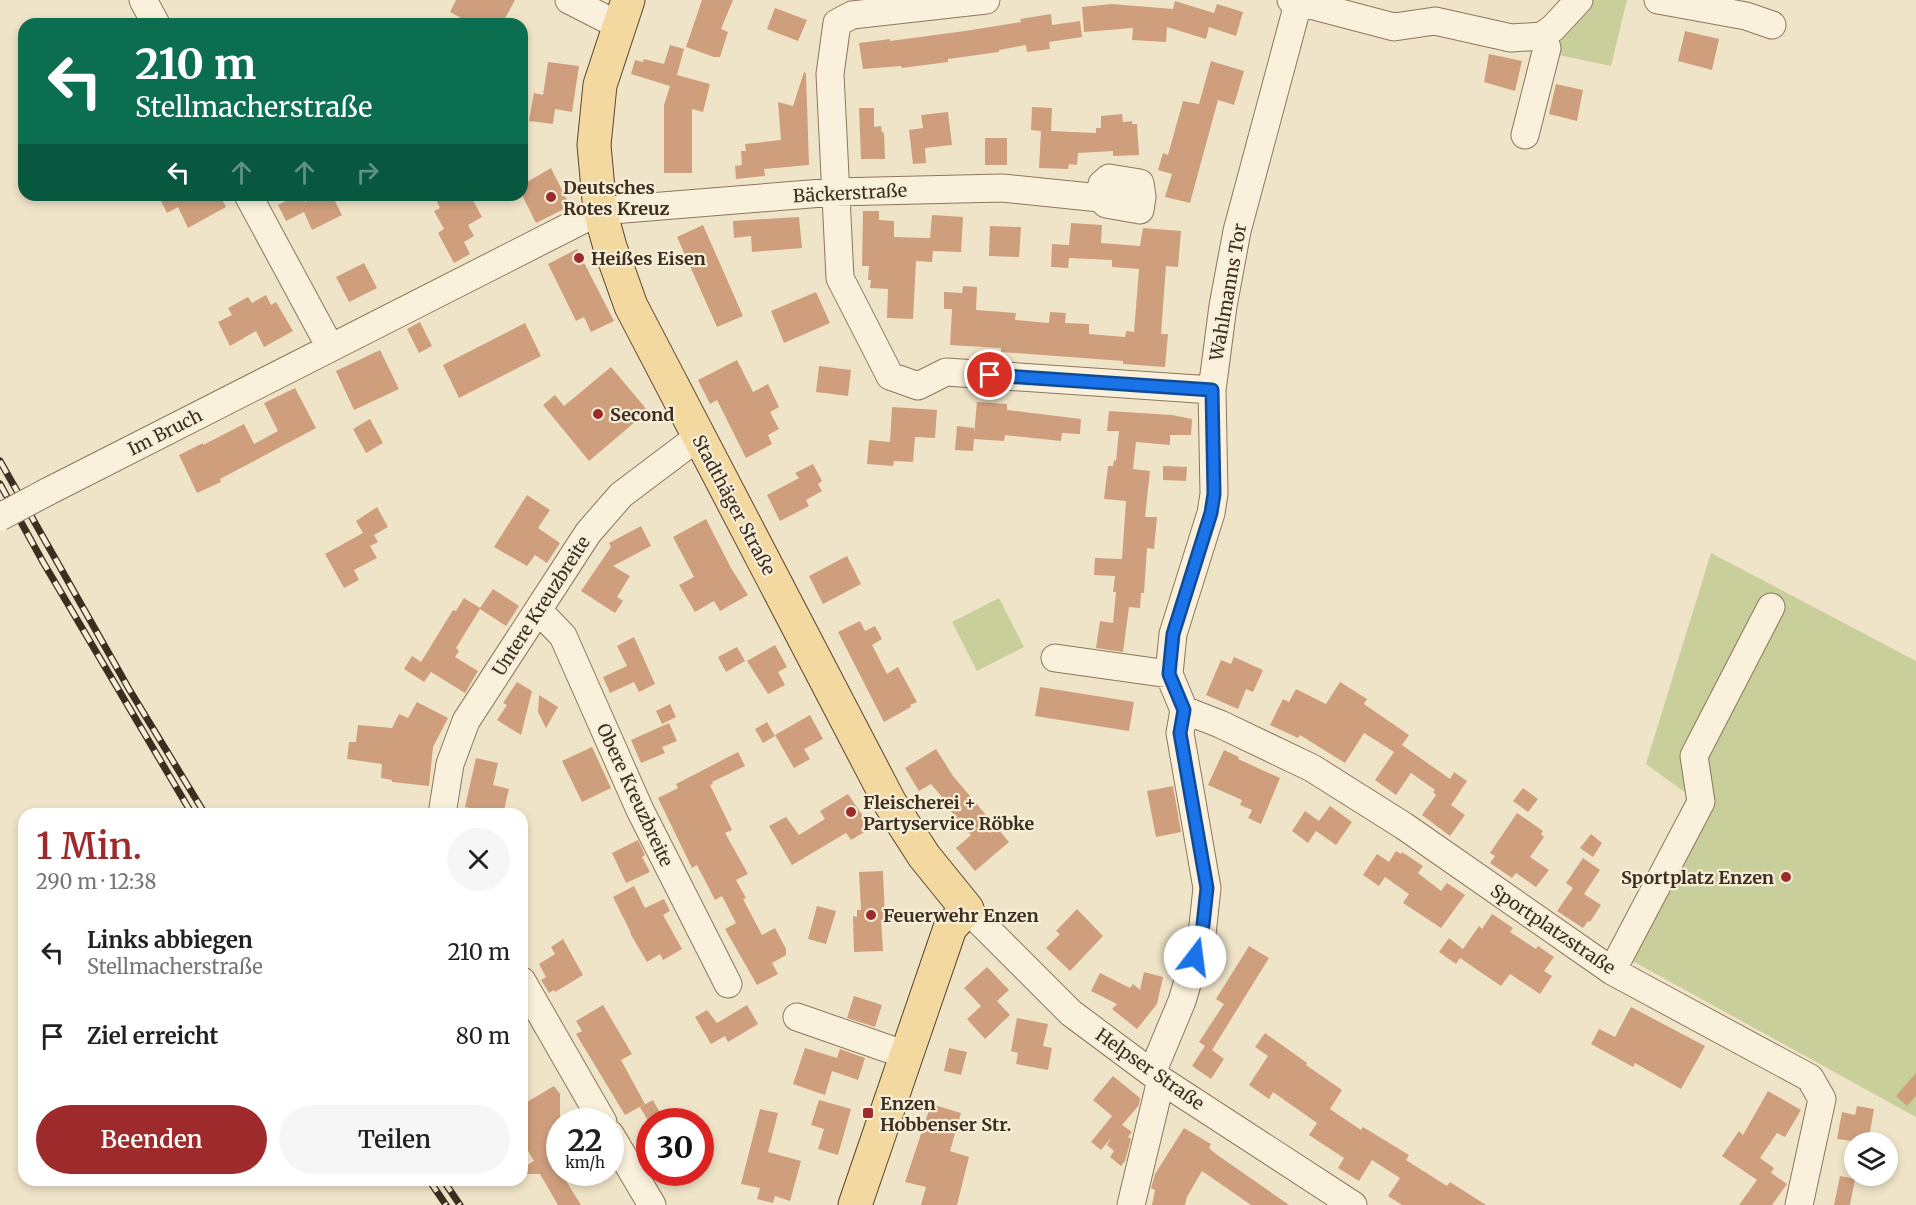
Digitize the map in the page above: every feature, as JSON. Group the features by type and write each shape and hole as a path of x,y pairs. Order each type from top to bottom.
{"main road":[{"name":"Stadthäger Straße","path":"623,12 600,85 594,145 600,211 631,306 890,803 924,856 967,909"},
{"path":"855,1205 950,928 967,909"}],"street":[{"path":"143,0 153,18"},
{"path":"569,0 623,12"},
{"path":"986,0 852,15 837,23 830,74 840,278 890,376 918,386 946,372 1212,390"},
{"path":"1296,1 1394,27 1435,21 1512,38 1542,36 1554,28 1579,0"},
{"path":"1658,0 1748,8 1772,25"},
{"name":"Wahlmanns Tor","path":"1131,1205 1156,1077 1202,934 1207,888 1180,733 1184,710 1169,674 1173,634 1211,513 1214,494 1212,390 1222,306 1237,231 1296,1"},
{"path":"1525,135 1546,48 1542,36"},
{"name":"Bäckerstraße","path":"600,211 835,192 1002,188 1100,198"},
{"path":"251,201 330,347"},
{"name":"Im Bruch","path":"0,517 600,211"},
{"name":"Untere Kreuzbreite","path":"443,808 450,764 466,721 588,533 621,495 698,437"},
{"path":"1612,971 1701,802 1694,756 1771,607"},
{"name":"Obere Kreuzbreite","path":"538,610 563,636 640,810 728,984"},
{"path":"1055,658 1169,674"},
{"name":"Sportplatzstraße","path":"1184,710 1220,724 1312,768 1404,826 1612,971 1810,1078 1822,1099 1799,1205"},
{"name":"Helpser Straße","path":"967,909 1071,1013 1156,1077 1353,1205"},
{"path":"528,991 595,1108"},
{"path":"797,1017 906,1055"},
{"path":"624,1158 652,1205"}],"green space":[{"path":"1586,0 1627,0 1611,66 1554,54 1558,39"},
{"name":"Sportplatz Enzen","path":"1711,553 1916,661 1916,1117 1616,952 1698,802 1646,764"},
{"path":"999,598 1024,647 977,671 952,622"}],"building":[{"path":"456,0 515,0 505,18 461,18 450,12"},
{"path":"702,0 733,0 721,29 728,32 720,57 686,47"},
{"path":"1175,1 1214,13 1217,4 1243,12 1236,36 1209,27 1206,39 1167,27 1166,42 1132,40 1133,28 1084,32 1082,7 1112,4 1173,9"},
{"path":"775,8 807,20 798,41 767,29"},
{"path":"1051,14 1052,25 1080,21 1082,37 1049,42 1050,49 1027,52 1026,45 999,50 999,52 948,59 948,62 902,68 901,66 863,69 859,43 965,31 1021,22 1020,19"},
{"path":"1685,31 1719,39 1712,70 1678,61"},
{"path":"670,45 684,49 677,75 710,84 703,112 692,109 692,173 664,173 664,105 670,86 631,74 635,60 643,62 644,59 664,64"},
{"path":"1489,54 1522,61 1515,91 1484,82"},
{"path":"1211,61 1244,71 1234,105 1218,100 1190,203 1165,197 1172,174 1158,170 1163,153 1168,155 1183,101 1199,104"},
{"path":"548,62 579,66 572,112 555,109 553,124 529,121 534,93 543,95"},
{"path":"804,72 806,73 809,165 764,169 765,176 736,179 735,166 742,165 741,151 746,151 745,144 781,140 778,102 793,106"},
{"path":"1556,84 1583,90 1577,121 1549,114"},
{"path":"1032,107 1052,108 1051,131 1096,133 1096,128 1101,128 1101,116 1122,114 1123,122 1132,121 1132,124 1137,124 1139,155 1113,156 1113,151 1078,153 1077,165 1069,164 1068,169 1039,168 1041,131 1031,130"},
{"path":"859,108 874,108 874,127 881,126 882,133 884,132 885,159 861,159"},
{"path":"948,112 952,145 925,148 926,163 913,164 909,130 923,128 921,115"},
{"path":"985,138 1007,138 1007,165 985,165"},
{"path":"551,168 570,206 536,223 525,201 528,201 528,181"},
{"path":"161,201 223,201 226,207 188,228 178,207 167,213"},
{"path":"286,201 335,201 342,215 312,230 304,212 286,221 278,205"},
{"path":"437,201 473,201 482,217 468,225 474,236 464,242 470,254 454,263 438,233 444,229 434,211 440,208"},
{"path":"863,211 879,211 879,220 894,221 894,237 930,238 932,215 963,217 961,252 933,251 932,262 916,261 913,319 887,318 888,289 870,288 869,266 862,266"},
{"path":"799,217 802,248 752,252 751,236 734,238 733,221"},
{"path":"1071,223 1102,225 1101,243 1140,246 1143,228 1181,231 1178,267 1166,266 1161,334 1168,334 1165,367 1123,364 1123,361 1001,352 1001,348 950,345 952,309 944,309 944,292 962,293 963,286 977,287 976,310 1016,313 1015,320 1049,323 1050,312 1066,313 1065,323 1089,324 1089,334 1125,337 1126,331 1134,332 1139,269 1112,267 1112,260 1069,258 1068,268 1051,267 1052,244 1069,245"},
{"path":"703,225 743,316 717,327 677,237"},
{"path":"990,226 1021,227 1019,257 989,256"},
{"path":"577,249 614,321 591,332 584,317 576,321 548,264"},
{"path":"364,263 377,288 349,302 336,277"},
{"path":"816,292 830,323 784,343 771,311"},
{"path":"266,295 271,305 276,302 293,331 264,347 256,331 230,346 218,322 232,315 228,308 248,297 252,303"},
{"path":"420,322 432,346 419,353 407,329"},
{"path":"525,323 541,356 459,398 443,365"},
{"path":"380,350 399,389 354,410 336,371"},
{"path":"737,360 753,392 768,384 779,407 770,412 779,429 768,435 772,444 746,458 717,400 710,404 698,380"},
{"path":"819,366 851,370 848,396 816,392"},
{"name":"Second","path":"611,367 648,411 589,461 543,405 555,395 564,406"},
{"path":"295,388 316,428 220,479 221,482 197,493 179,455 244,424 254,444 278,431 264,403"},
{"path":"977,402 1007,404 1007,410 1081,419 1080,434 1062,433 1061,441 1005,435 1004,441 974,439 973,451 955,450 957,426 974,428 974,435"},
{"path":"892,407 937,410 935,438 915,437 913,462 894,461 893,466 867,464 869,440 890,442"},
{"path":"1109,411 1172,415 1192,419 1191,435 1170,435 1170,445 1136,442 1133,469 1150,471 1145,517 1157,517 1154,549 1147,548 1144,593 1141,593 1140,608 1129,607 1123,652 1096,648 1100,621 1113,623 1116,592 1113,592 1115,576 1094,575 1095,558 1122,559 1126,501 1104,499 1108,466 1113,466 1114,460 1116,461 1119,431 1107,431"},
{"path":"370,419 383,443 366,453 353,429"},
{"path":"813,464 822,481 818,484 822,491 806,500 809,506 780,521 767,495 799,478 795,473"},
{"path":"1163,466 1187,467 1186,481 1163,480"},
{"path":"527,495 550,510 538,528 560,543 547,563 535,555 527,566 494,547"},
{"path":"377,507 388,527 374,535 378,542 370,546 377,558 354,570 359,580 344,588 325,554 363,533 356,521"},
{"path":"706,519 731,568 748,595 720,611 714,601 695,612 679,585 694,577 673,537"},
{"path":"641,526 651,546 613,566 630,576 617,597 623,601 615,613 581,591 611,547 609,543"},
{"path":"847,556 861,584 823,604 809,576"},
{"path":"493,589 519,606 506,626 480,609 456,648 459,651 455,657 478,671 465,693 431,672 424,682 404,669 412,656 421,662 453,610 456,611 464,598 480,608"},
{"path":"860,621 865,631 875,626 882,639 872,645 887,674 898,667 917,702 884,722 838,632"},
{"path":"634,637 655,684 639,692 634,682 610,693 603,677 627,666 617,646"},
{"path":"775,645 787,667 778,672 785,685 768,694 747,661"},
{"path":"737,647 745,661 726,672 718,657"},
{"path":"1234,657 1263,670 1253,692 1246,689 1238,709 1206,695 1221,660 1231,664"},
{"path":"517,682 532,691 521,735 497,720 507,705 503,703"},
{"path":"1340,682 1367,699 1364,704 1409,735 1402,745 1450,779 1454,772 1467,781 1451,805 1465,815 1450,836 1422,815 1436,795 1433,792 1435,790 1411,773 1396,795 1375,780 1394,752 1364,733 1345,763 1300,735 1298,738 1270,725 1283,699 1289,702 1296,689 1326,704"},
{"path":"1040,687 1134,702 1129,731 1035,716"},
{"path":"539,695 558,707 546,728 538,712"},
{"path":"417,702 448,718 433,747 429,786 392,782 392,780 381,778 382,764 347,759 349,742 356,742 358,725 392,728 399,714 408,718"},
{"path":"670,704 676,717 662,724 656,711"},
{"path":"810,715 823,739 804,749 810,759 794,768 775,735"},
{"path":"767,722 775,736 763,743 755,729"},
{"path":"669,723 677,741 662,747 665,753 641,763 631,740"},
{"path":"592,747 611,788 582,802 562,761"},
{"path":"936,749 953,776 1009,842 975,871 956,848 971,835 931,784 919,791 905,768"},
{"path":"1224,750 1280,778 1261,824 1248,818 1252,810 1240,805 1242,800 1208,785"},
{"path":"738,752 745,766 710,785 732,830 725,833 748,874 736,880 746,898 743,899 762,935 775,928 786,949 786,955 772,963 778,974 757,985 725,929 736,923 722,896 715,900 697,865 692,868 658,798 678,788 676,784"},
{"path":"476,758 498,763 493,785 509,789 504,808 465,807"},
{"path":"1173,786 1181,832 1156,837 1147,791"},
{"path":"1523,788 1538,799 1528,812 1513,801"},
{"path":"848,794 871,828 851,840 846,833 792,865 769,826 786,817 799,835 825,819 820,811"},
{"path":"1330,806 1352,822 1336,845 1316,831 1308,843 1292,831 1305,811 1319,821"},
{"path":"1517,813 1543,831 1541,834 1544,837 1530,857 1549,870 1536,887 1516,873 1512,878 1490,863 1495,856 1490,853"},
{"path":"1591,834 1602,843 1593,857 1580,848"},
{"path":"638,840 645,855 642,857 650,872 626,883 612,853"},
{"path":"1396,851 1401,854 1402,852 1423,866 1418,873 1441,891 1447,883 1465,895 1441,928 1403,903 1409,894 1385,877 1379,886 1363,875 1377,854 1389,862"},
{"path":"1583,858 1600,870 1584,894 1601,905 1590,922 1588,921 1583,928 1557,911 1573,888 1566,883"},
{"name":"Feuerwehr Enzen","path":"883,871 885,919 881,920 883,951 854,952 853,916 857,917 857,910 861,910 859,872"},
{"path":"634,886 645,908 664,899 670,911 663,915 682,949 663,960 660,954 647,962 613,897"},
{"path":"817,906 836,911 826,944 808,939"},
{"path":"1077,909 1103,936 1070,971 1046,948 1060,934 1056,931"},
{"path":"1492,914 1513,928 1510,932 1536,949 1538,946 1554,957 1544,971 1552,976 1540,994 1510,974 1501,986 1460,958 1456,964 1439,952 1449,938 1463,949 1479,926 1482,929"},
{"path":"563,939 583,975 555,992 554,990 549,993 541,980 546,977 539,964 555,954 551,947"},
{"path":"1249,946 1269,958 1212,1050 1224,1059 1211,1079 1192,1066 1205,1046 1199,1042 1224,1004 1216,999"},
{"path":"987,967 1009,990 997,1001 1010,1015 985,1039 967,1019 981,1006 964,988"},
{"path":"1144,972 1163,977 1157,1004 1137,1029 1112,1009 1117,1004 1091,991 1100,973 1130,988 1133,984 1140,990"},
{"path":"854,996 882,1005 875,1027 847,1018"},
{"path":"603,1005 632,1054 621,1060 645,1104 625,1115 624,1108 621,1108 576,1034 582,1031 576,1021"},
{"path":"747,1005 758,1024 728,1042 725,1036 711,1044 695,1017 707,1010 717,1023"},
{"path":"1631,1007 1705,1046 1681,1089 1635,1063 1633,1067 1591,1044 1599,1029 1615,1037"},
{"path":"1017,1018 1048,1024 1043,1046 1052,1048 1048,1070 1016,1064 1018,1053 1011,1051"},
{"path":"1265,1033 1342,1090 1330,1109 1361,1130 1363,1127 1409,1155 1406,1160 1447,1186 1450,1182 1486,1205 1402,1205 1388,1196 1400,1178 1372,1160 1359,1181 1338,1168 1344,1158 1309,1135 1317,1123 1273,1092 1269,1099 1249,1085 1268,1056 1255,1047"},
{"path":"805,1048 837,1058 840,1049 865,1058 858,1080 832,1071 825,1095 793,1084"},
{"path":"949,1048 967,1052 961,1075 944,1071"},
{"path":"1916,1073 1916,1096 1907,1106 1896,1096"},
{"path":"1113,1076 1140,1098 1139,1105 1122,1125 1132,1132 1128,1137 1131,1139 1125,1161 1121,1166 1110,1157 1114,1151 1107,1145 1111,1138 1101,1150 1091,1142 1112,1116 1093,1100"},
{"path":"554,1086 560,1094 560,1108 546,1108 546,1184 540,1174 528,1174 528,1164 534,1161 528,1151 528,1101"},
{"path":"1768,1091 1801,1110 1785,1137 1777,1133 1760,1158 1774,1168 1771,1173 1787,1184 1772,1205 1739,1205 1757,1180 1722,1156 1739,1131 1743,1135"},
{"path":"653,1100 657,1108 641,1108"},
{"path":"819,1100 851,1109 838,1155 818,1149 824,1129 811,1125"},
{"path":"931,1104 961,1113 950,1151 969,1157 957,1205 921,1205 926,1187 905,1182"},
{"path":"1857,1106 1874,1109 1870,1132 1844,1132 1844,1140 1837,1139 1842,1112 1855,1115"},
{"path":"760,1109 778,1113 768,1152 801,1161 790,1201 775,1196 773,1203 757,1199 760,1188 741,1184"},
{"path":"1184,1128 1211,1144 1209,1148 1216,1154 1289,1205 1251,1205 1202,1171 1185,1205 1152,1205 1155,1190 1151,1188 1155,1174"},
{"path":"1840,1176 1844,1177 1844,1186 1854,1186 1850,1205 1834,1205"},
{"path":"547,1186 569,1186 581,1205 558,1205"}],"railway":[{"path":"0,461 129,689 201,808"},
{"path":"0,484 43,562 188,808"},
{"path":"433,1186 446,1205"},
{"path":"447,1186 460,1205"}],"place":[{"name":"Deutsches Rotes Kreuz","path":"551,197"},
{"name":"Heißes Eisen","path":"579,258"},
{"name":"Second","path":"598,414"},
{"name":"Fleischerei + Partyservice Röbke","path":"851,812"},
{"name":"Sportplatz Enzen","path":"1786,877"},
{"name":"Feuerwehr Enzen","path":"871,915"},
{"name":"Enzen Hobbenser Str.","path":"868,1113"}],"route":[{"path":"990,375 1212,390 1214,494 1211,513 1173,634 1169,674 1184,710 1180,733 1207,888 1202,934 1195,957"}]}
